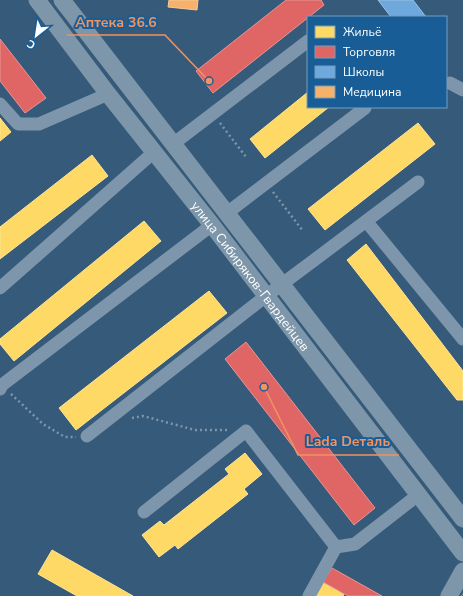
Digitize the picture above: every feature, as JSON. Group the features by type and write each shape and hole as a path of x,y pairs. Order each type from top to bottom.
{"main road":[{"name":"улица Сибиряков-Гвардейцев","path":"37,0 108,94 212,225 463,553"},
{"name":"улица Сибиряков-Гвардейцев","path":"62,0 463,519"},
{"path":"449,596 463,571"}],"lane":[{"path":"173,144 307,42"},
{"path":"450,83 463,90"},
{"path":"0,104 18,124 39,124 108,94"},
{"path":"227,213 365,108"},
{"path":"0,288 154,152"},
{"path":"87,436 266,296 418,182"},
{"path":"366,221 463,339"},
{"path":"1,385 212,225"},
{"path":"144,512 246,431 336,547"},
{"path":"336,547 356,544 418,495"},
{"path":"309,596 336,547"}],"path":[{"path":"213,113 246,157"},
{"path":"266,184 303,231"},
{"path":"1,385 43,424 65,437 87,436"},
{"path":"107,421 143,416 196,430 246,431"}],"building: Жильё":[{"path":"307,93 307,108 328,108 265,158 250,139"},
{"path":"0,118 11,132 0,141"},
{"path":"418,123 435,144 325,230 308,209"},
{"path":"92,155 108,176 0,259 0,227"},
{"path":"144,221 161,241 14,361 0,344 0,339"},
{"path":"366,244 463,371 463,400 457,400 347,260"},
{"path":"209,291 227,313 76,430 59,408"},
{"path":"245,453 262,474 244,489 248,494 178,549 175,545 159,557 142,535 160,521 164,525 229,474 225,469"},
{"path":"52,550 133,596 77,596 38,574"},
{"path":"323,582 344,594 343,596 315,596"}],"building: Торговля":[{"path":"286,0 321,0 324,5 310,16 307,16 307,18 213,93 196,71"},
{"path":"0,39 46,98 25,113 0,81"},
{"path":"246,342 375,508 354,525 225,359"},
{"path":"332,568 382,596 348,596 323,582"}],"building: Школы":[{"path":"378,0 413,0 425,16 390,16"}],"building: Медицина":[{"path":"169,0 198,0 197,10 168,7"}],"place":[{"name":"Аптека 36.6","path":"209,81"},
{"name":"Lada Dеталь","path":"264,387"}]}
